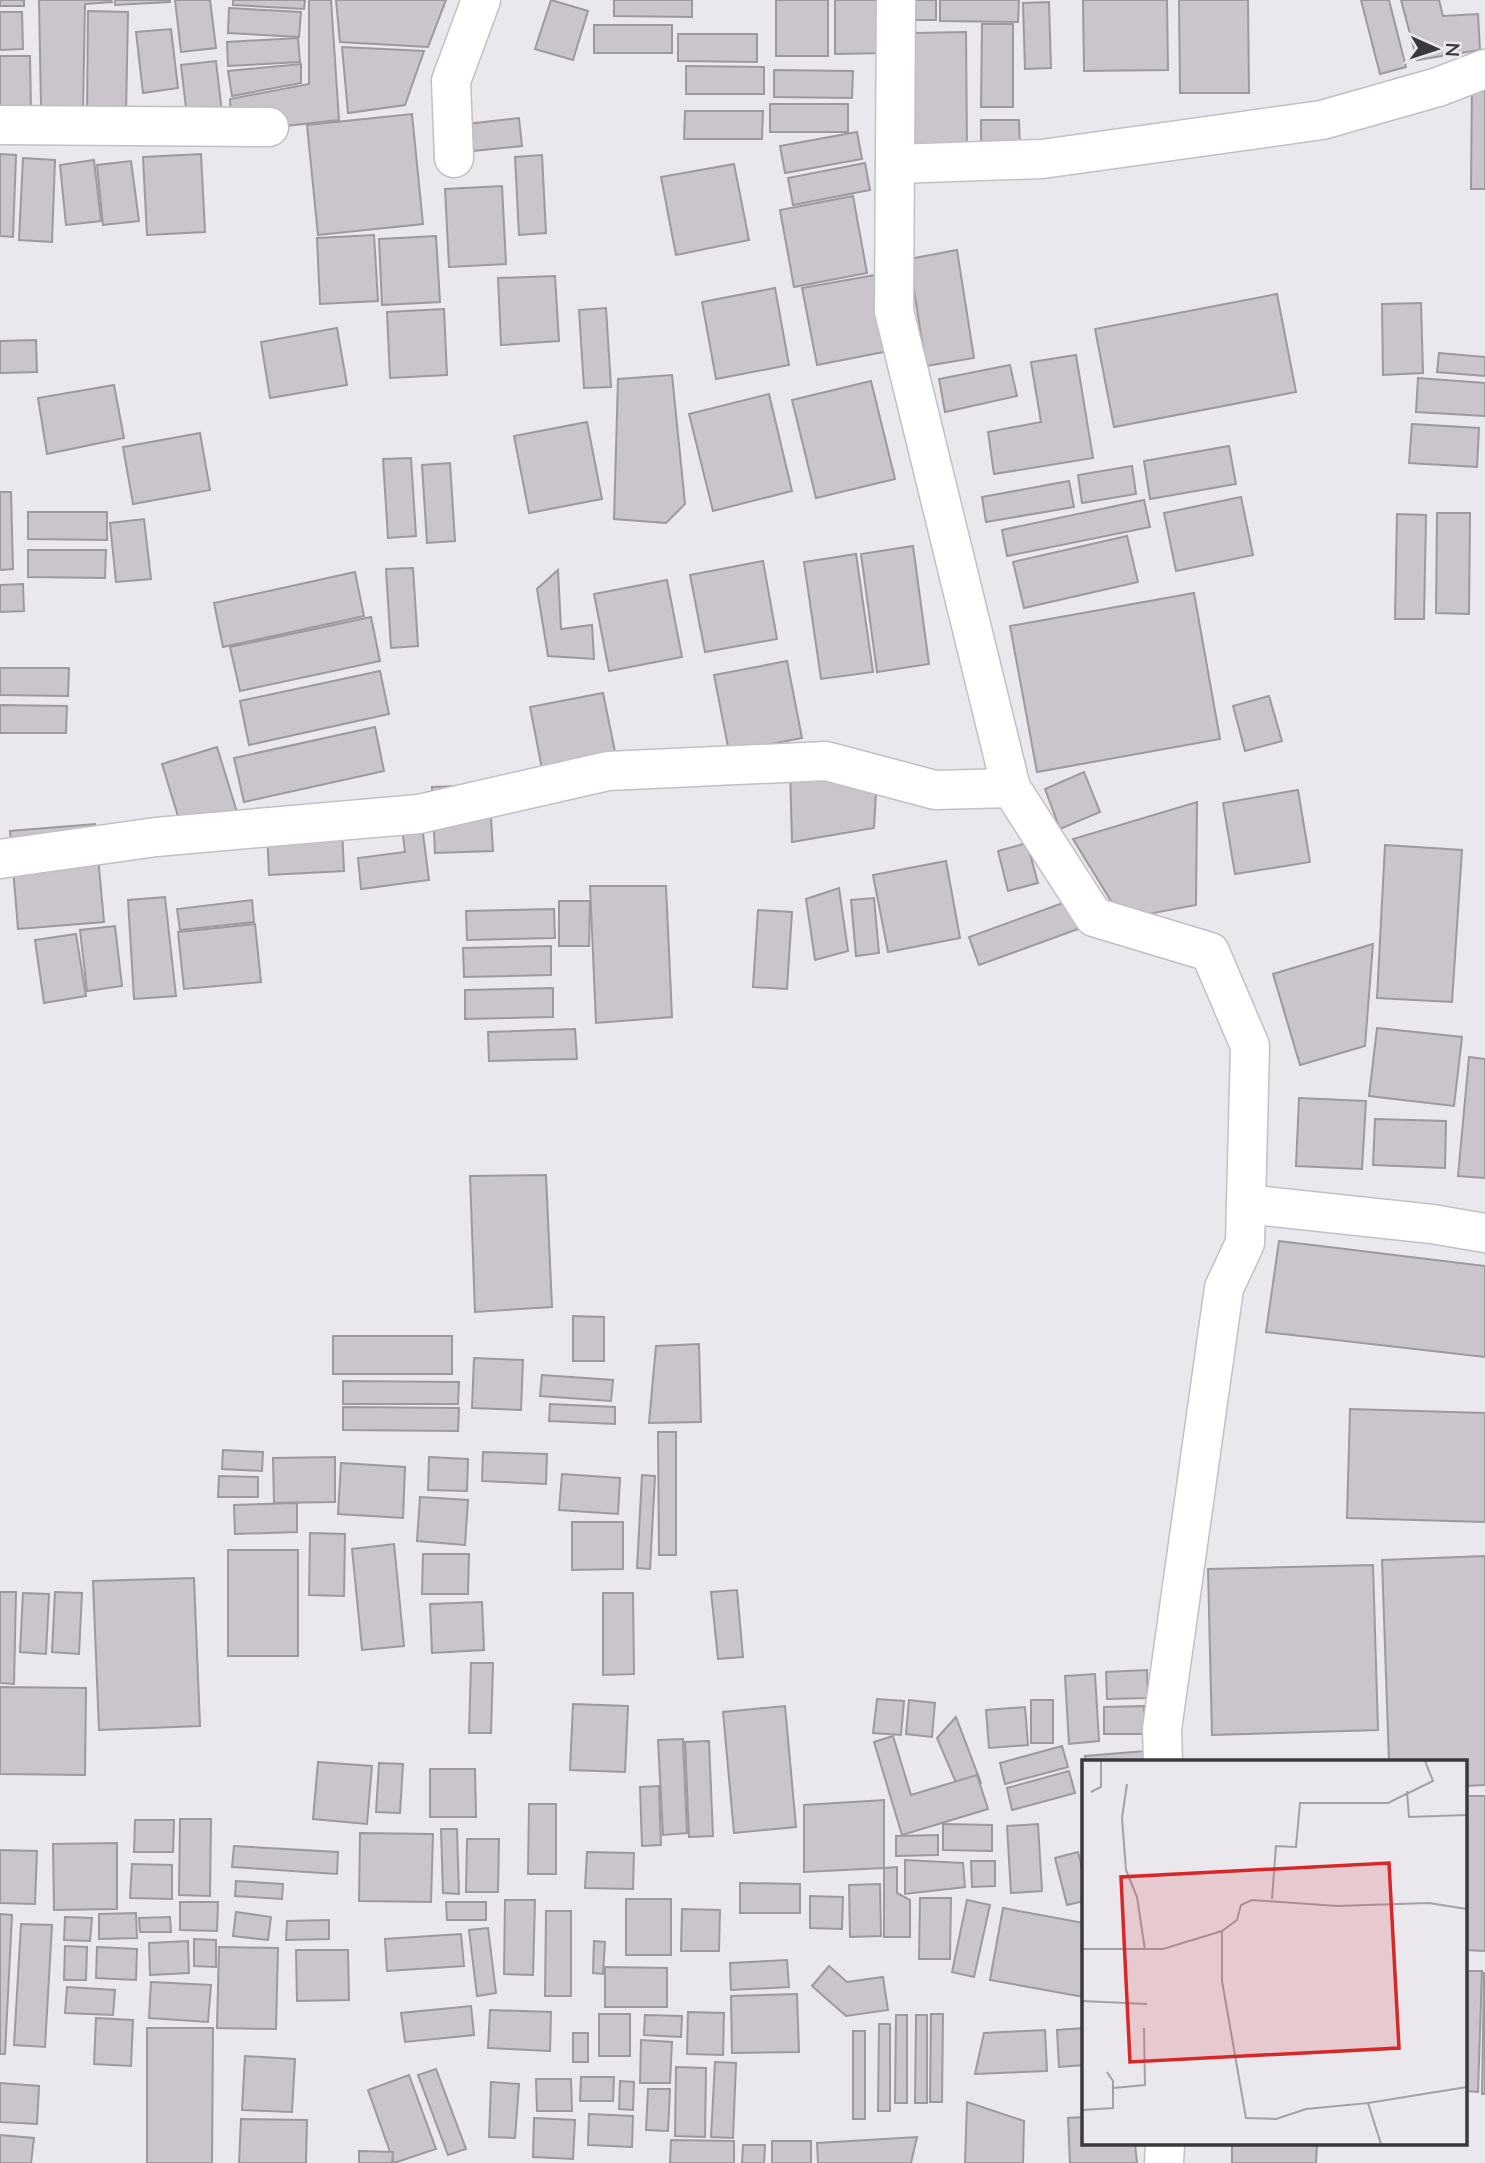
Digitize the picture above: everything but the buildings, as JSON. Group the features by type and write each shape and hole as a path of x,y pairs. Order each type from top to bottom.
{"street":[{"path":"454,158 451,80 481,0"},
{"path":"896,0 894,311 1011,788 1094,917 1210,952 1251,1046 1245,1243 1224,1288 1162,1730 1163,1760"},
{"path":"895,164 1042,159 1322,120 1438,87 1485,69"},
{"path":"0,125 269,127"},
{"path":"0,859 156,837 419,814 608,771 826,761 934,790 1011,788"},
{"path":"1246,1204 1432,1224 1485,1233"}]}
